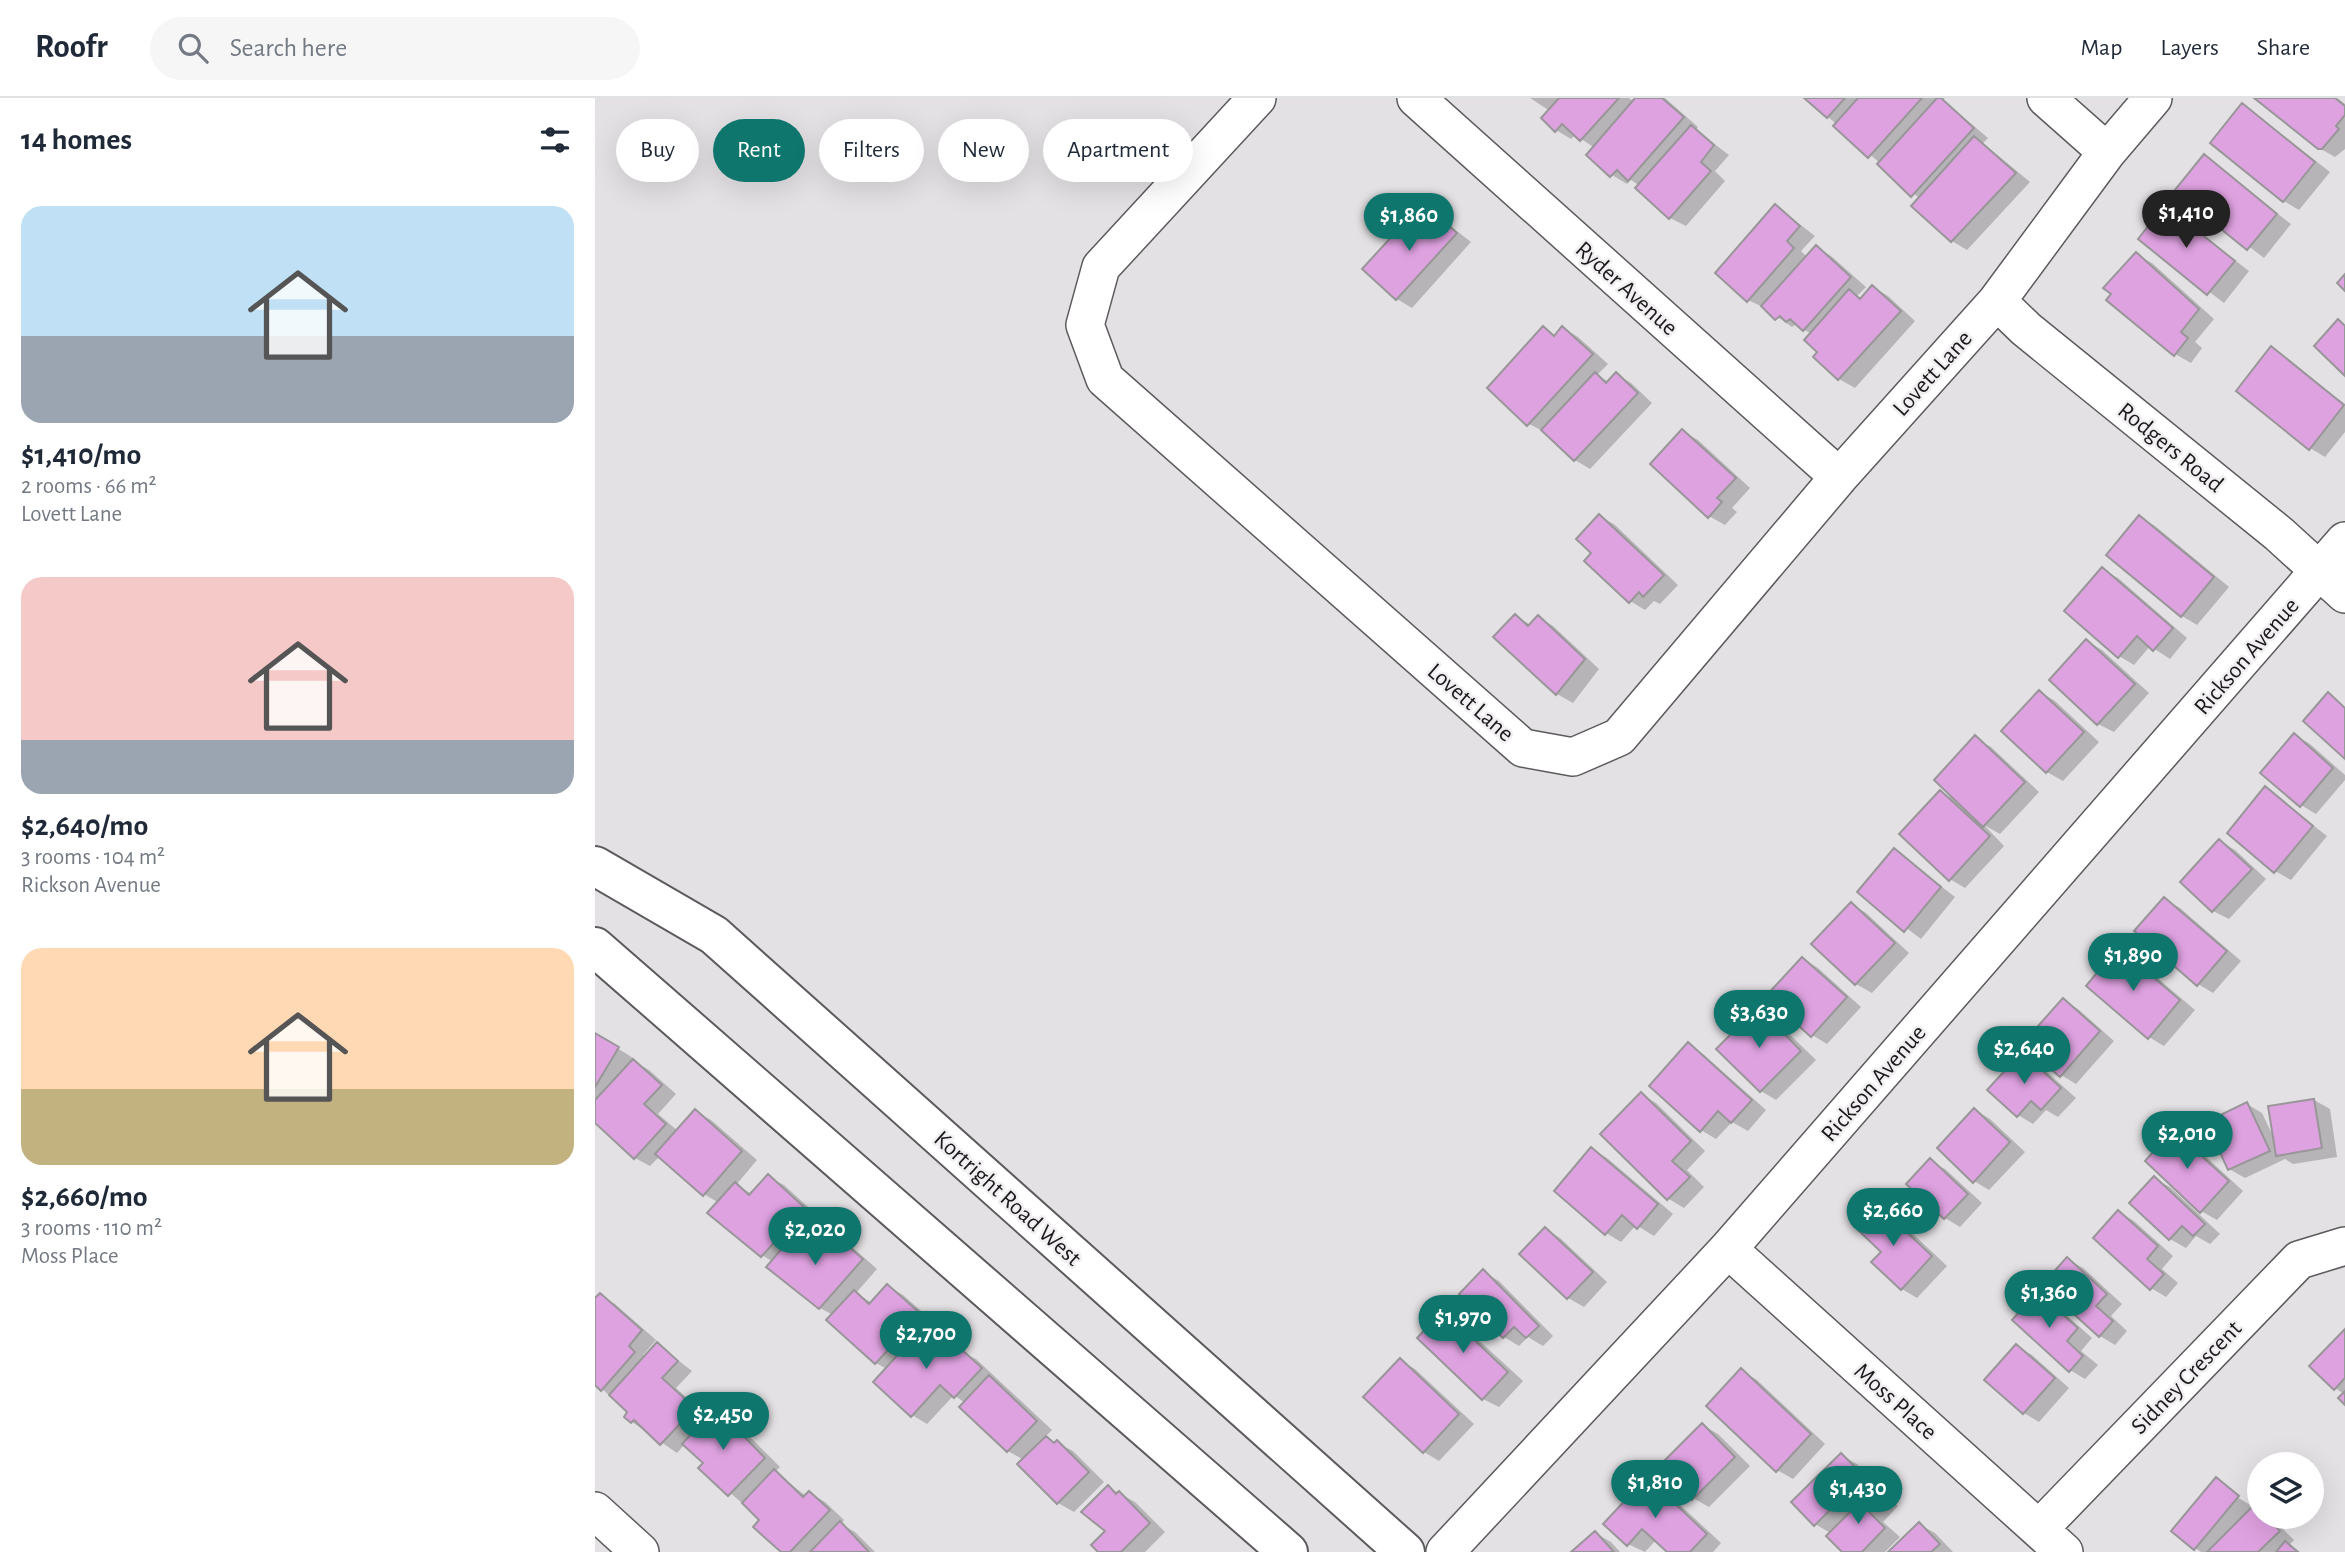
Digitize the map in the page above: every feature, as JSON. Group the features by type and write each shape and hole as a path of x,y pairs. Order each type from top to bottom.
{"street":[{"name":"Lovett Lane","path":"1257,98 1101,267 1085,325 1105,379 1523,748 1573,757 1619,737 1839,477 1997,301 2106,152 2153,98"},
{"name":"Ryder Avenue","path":"1416,98 1839,477"},
{"path":"2046,98 2106,152"},
{"name":"Rodgers Road","path":"1997,301 2026,329 2279,534 2332,582"},
{"name":"Rickson Avenue","path":"1445,1552 1728,1249 2332,582 2345,541"},
{"name":"Kortright Road West","path":"595,866 714,935 1405,1552"},
{"path":"595,947 1288,1552"},
{"name":"Sidney Crescent","path":"2052,1541 2299,1260 2345,1246"},
{"name":"Moss Place","path":"1728,1249 2052,1541"},
{"path":"595,1511 640,1552"}],"building":[{"path":"1559,98 1619,98 1580,141 1562,124 1555,132 1541,118"},
{"path":"1635,98 1662,98 1684,117 1628,181 1617,170 1610,177 1586,155"},
{"path":"1804,98 1845,98 1827,118"},
{"path":"1858,98 1922,98 1868,158 1833,126"},
{"path":"1937,98 1941,98 1974,128 1911,197 1877,164"},
{"path":"2254,98 2335,98 2345,106 2345,115 2336,126 2339,129 2322,149 2318,149"},
{"path":"2242,103 2315,162 2283,202 2210,143"},
{"path":"1691,125 1714,145 1701,162 1711,171 1669,219 1635,188"},
{"path":"1974,136 2016,173 1951,242 1911,206"},
{"path":"2204,154 2277,214 2247,250 2174,191"},
{"path":"1775,204 1800,226 1787,241 1794,248 1747,302 1715,273"},
{"path":"2165,205 2235,261 2207,295 2138,239"},
{"path":"1416,210 1427,221 1435,213 1457,233 1396,300 1362,269"},
{"path":"1816,245 1851,277 1803,331 1790,319 1786,322 1780,316 1775,320 1761,306"},
{"path":"2136,252 2199,309 2181,332 2188,338 2174,356 2106,300 2111,294 2103,288"},
{"path":"2345,274 2345,291 2337,283"},
{"path":"1872,285 1901,311 1838,380 1813,357 1817,352 1804,340 1849,289 1860,299"},
{"path":"2338,319 2345,326 2345,376 2314,346"},
{"path":"1543,326 1554,336 1562,326 1593,354 1527,426 1487,388"},
{"path":"2271,346 2344,405 2309,450 2236,391"},
{"path":"1595,372 1606,383 1616,372 1638,393 1574,461 1541,430"},
{"path":"1682,429 1736,478 1717,498 1722,502 1708,518 1650,464"},
{"path":"1599,514 1664,575 1643,597 1639,592 1629,603 1584,561 1591,553 1576,539"},
{"path":"2139,515 2214,577 2181,617 2106,555"},
{"path":"2102,567 2173,628 2153,651 2137,636 2118,658 2064,611"},
{"path":"1515,614 1528,626 1538,615 1585,659 1556,695 1493,637"},
{"path":"2086,639 2135,684 2097,725 2049,680"},
{"path":"2039,690 2084,732 2046,773 2001,731"},
{"path":"2328,692 2345,708 2345,759 2303,721"},
{"path":"2294,733 2333,768 2300,807 2260,773"},
{"path":"1975,735 2025,782 1983,827 1934,780"},
{"path":"2265,786 2313,826 2274,873 2227,833"},
{"path":"1940,790 1990,836 1949,881 1899,834"},
{"path":"2219,839 2252,869 2212,912 2180,882"},
{"path":"1894,848 1941,887 1904,932 1857,892"},
{"path":"2164,897 2227,951 2197,986 2134,931"},
{"path":"1851,902 1895,943 1855,985 1811,944"},
{"path":"2118,947 2180,1000 2148,1039 2086,986"},
{"path":"1802,957 1847,997 1811,1037 1766,996"},
{"path":"2063,998 2100,1031 2060,1077 2022,1044"},
{"path":"1758,1007 1801,1051 1760,1092 1716,1049"},
{"path":"595,1033 619,1047 595,1087"},
{"path":"1688,1042 1752,1100 1731,1123 1718,1111 1700,1132 1649,1086"},
{"path":"2022,1052 2061,1088 2041,1110 2031,1101 2017,1117 1987,1090"},
{"path":"633,1059 662,1085 644,1104 666,1124 634,1159 595,1123 595,1100"},
{"path":"1641,1092 1691,1141 1672,1161 1690,1177 1667,1200 1600,1134"},
{"path":"2314,1099 2322,1148 2276,1156 2268,1106"},
{"path":"2247,1102 2270,1151 2228,1170 2206,1122"},
{"path":"1974,1108 2010,1142 1973,1183 1937,1148"},
{"path":"695,1109 742,1151 703,1196 655,1154"},
{"path":"2173,1130 2229,1181 2200,1213 2145,1161"},
{"path":"1591,1147 1658,1204 1637,1229 1622,1215 1605,1235 1554,1191"},
{"path":"1930,1158 1968,1194 1944,1219 1906,1184"},
{"path":"768,1174 805,1208 761,1257 707,1213 735,1182 749,1195"},
{"path":"2154,1176 2205,1224 2193,1236 2182,1226 2169,1240 2129,1203"},
{"path":"1878,1205 1932,1256 1901,1290 1871,1262 1881,1252 1856,1228"},
{"path":"2118,1210 2158,1246 2147,1259 2164,1274 2150,1290 2093,1238"},
{"path":"1545,1227 1593,1272 1567,1299 1519,1254"},
{"path":"827,1228 863,1259 819,1309 766,1267 792,1237 807,1250"},
{"path":"2067,1257 2107,1294 2096,1306 2113,1321 2099,1337 2042,1285"},
{"path":"1483,1269 1539,1326 1526,1338 1514,1327 1503,1338 1459,1294"},
{"path":"887,1284 921,1314 875,1364 826,1320 854,1290 869,1304"},
{"path":"2037,1292 2078,1328 2067,1341 2083,1356 2069,1372 2012,1320"},
{"path":"600,1293 642,1330 629,1346 635,1352 601,1391 595,1385 595,1298"},
{"path":"1443,1310 1508,1372 1482,1400 1417,1338"},
{"path":"926,1324 957,1352 960,1348 982,1368 954,1398 940,1385 911,1417 873,1382"},
{"path":"2345,1329 2345,1378 2334,1390 2309,1366"},
{"path":"657,1342 678,1361 662,1378 695,1408 660,1445 634,1420 631,1423 624,1417 627,1412 609,1395"},
{"path":"2016,1344 2055,1378 2023,1414 1984,1380"},
{"path":"1400,1358 1459,1414 1423,1453 1363,1397"},
{"path":"1741,1368 1811,1434 1776,1472 1706,1406"},
{"path":"989,1375 1037,1421 1007,1452 959,1407"},
{"path":"2345,1391 2345,1405 2338,1398"},
{"path":"716,1408 765,1458 728,1496 698,1468 703,1463 682,1444"},
{"path":"1702,1423 1735,1457 1692,1500 1659,1466"},
{"path":"1046,1436 1054,1443 1057,1440 1089,1472 1057,1504 1017,1464"},
{"path":"1841,1453 1864,1476 1814,1526 1791,1502"},
{"path":"774,1469 803,1497 809,1491 830,1510 790,1552 781,1552 753,1527 759,1520 742,1503"},
{"path":"1647,1477 1707,1534 1690,1552 1667,1552 1642,1529 1627,1546 1603,1524"},
{"path":"2216,1477 2239,1496 2194,1550 2171,1531"},
{"path":"1108,1485 1116,1494 1119,1491 1150,1523 1121,1552 1098,1552 1091,1545 1105,1531 1081,1512"},
{"path":"1875,1487 1884,1496 1869,1512 1885,1528 1862,1552 1842,1552 1826,1536"},
{"path":"2247,1512 2247,1529 2280,1531 2258,1552 2207,1552"},
{"path":"840,1521 869,1552 810,1552"},
{"path":"1919,1522 1940,1544 1931,1552 1888,1552"},
{"path":"1595,1531 1614,1552 1571,1552"},
{"path":"2285,1541 2298,1552 2276,1552"}]}
